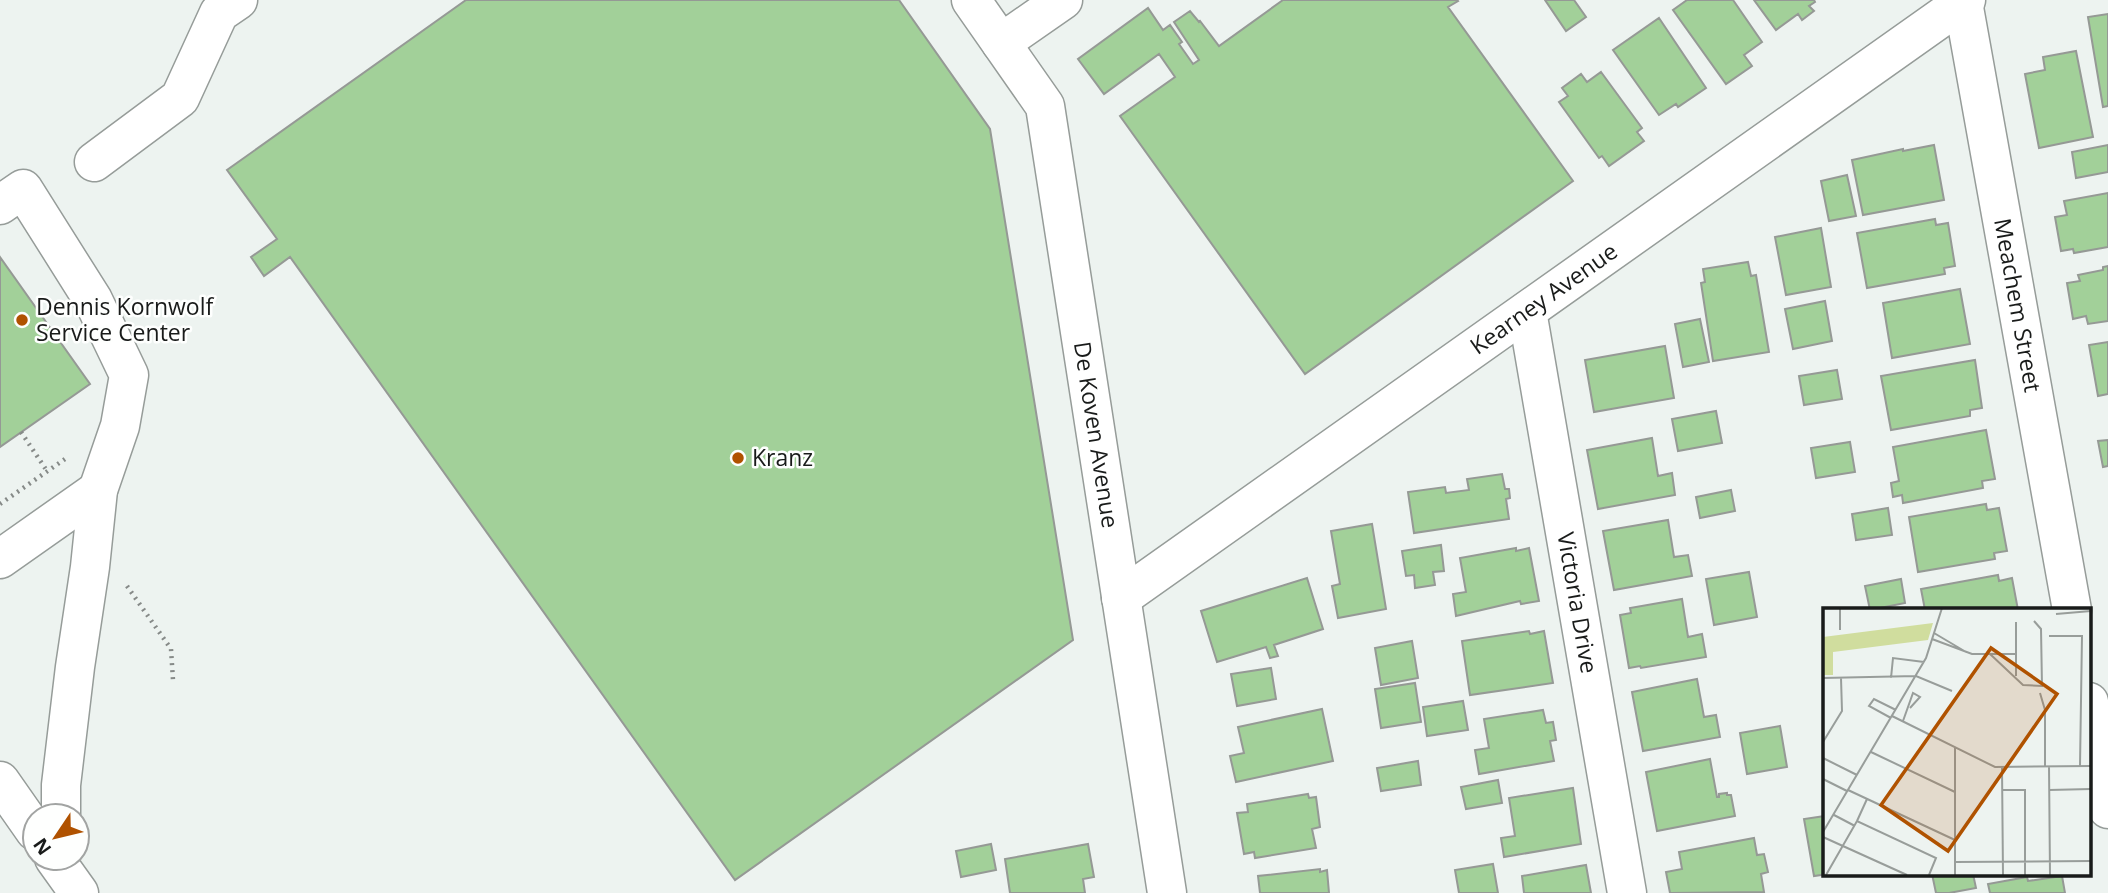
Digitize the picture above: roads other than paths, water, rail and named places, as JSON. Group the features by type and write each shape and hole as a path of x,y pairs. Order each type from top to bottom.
{"street":[{"path":"94,162 180,98 219,13 237,0"},
{"name":"De Koven Avenue","path":"971,0 1045,106 1167,893"},
{"path":"1001,43 1063,0"},
{"name":"Kearney Avenue","path":"1121,598 1965,1"},
{"name":"Meachem Street","path":"1965,1 2072,608"},
{"path":"11,197 93,300 129,375 120,426 98,490 61,802"},
{"name":"Victoria Drive","path":"1527,311 1627,893"},
{"path":"0,559 98,490"},
{"path":"2090,708 2108,810"},
{"path":"0,781 21,811"}],"place":[{"name":"Dennis Kornwolf Service Center","path":"22,320"},
{"name":"Kranz","path":"738,458"}]}
